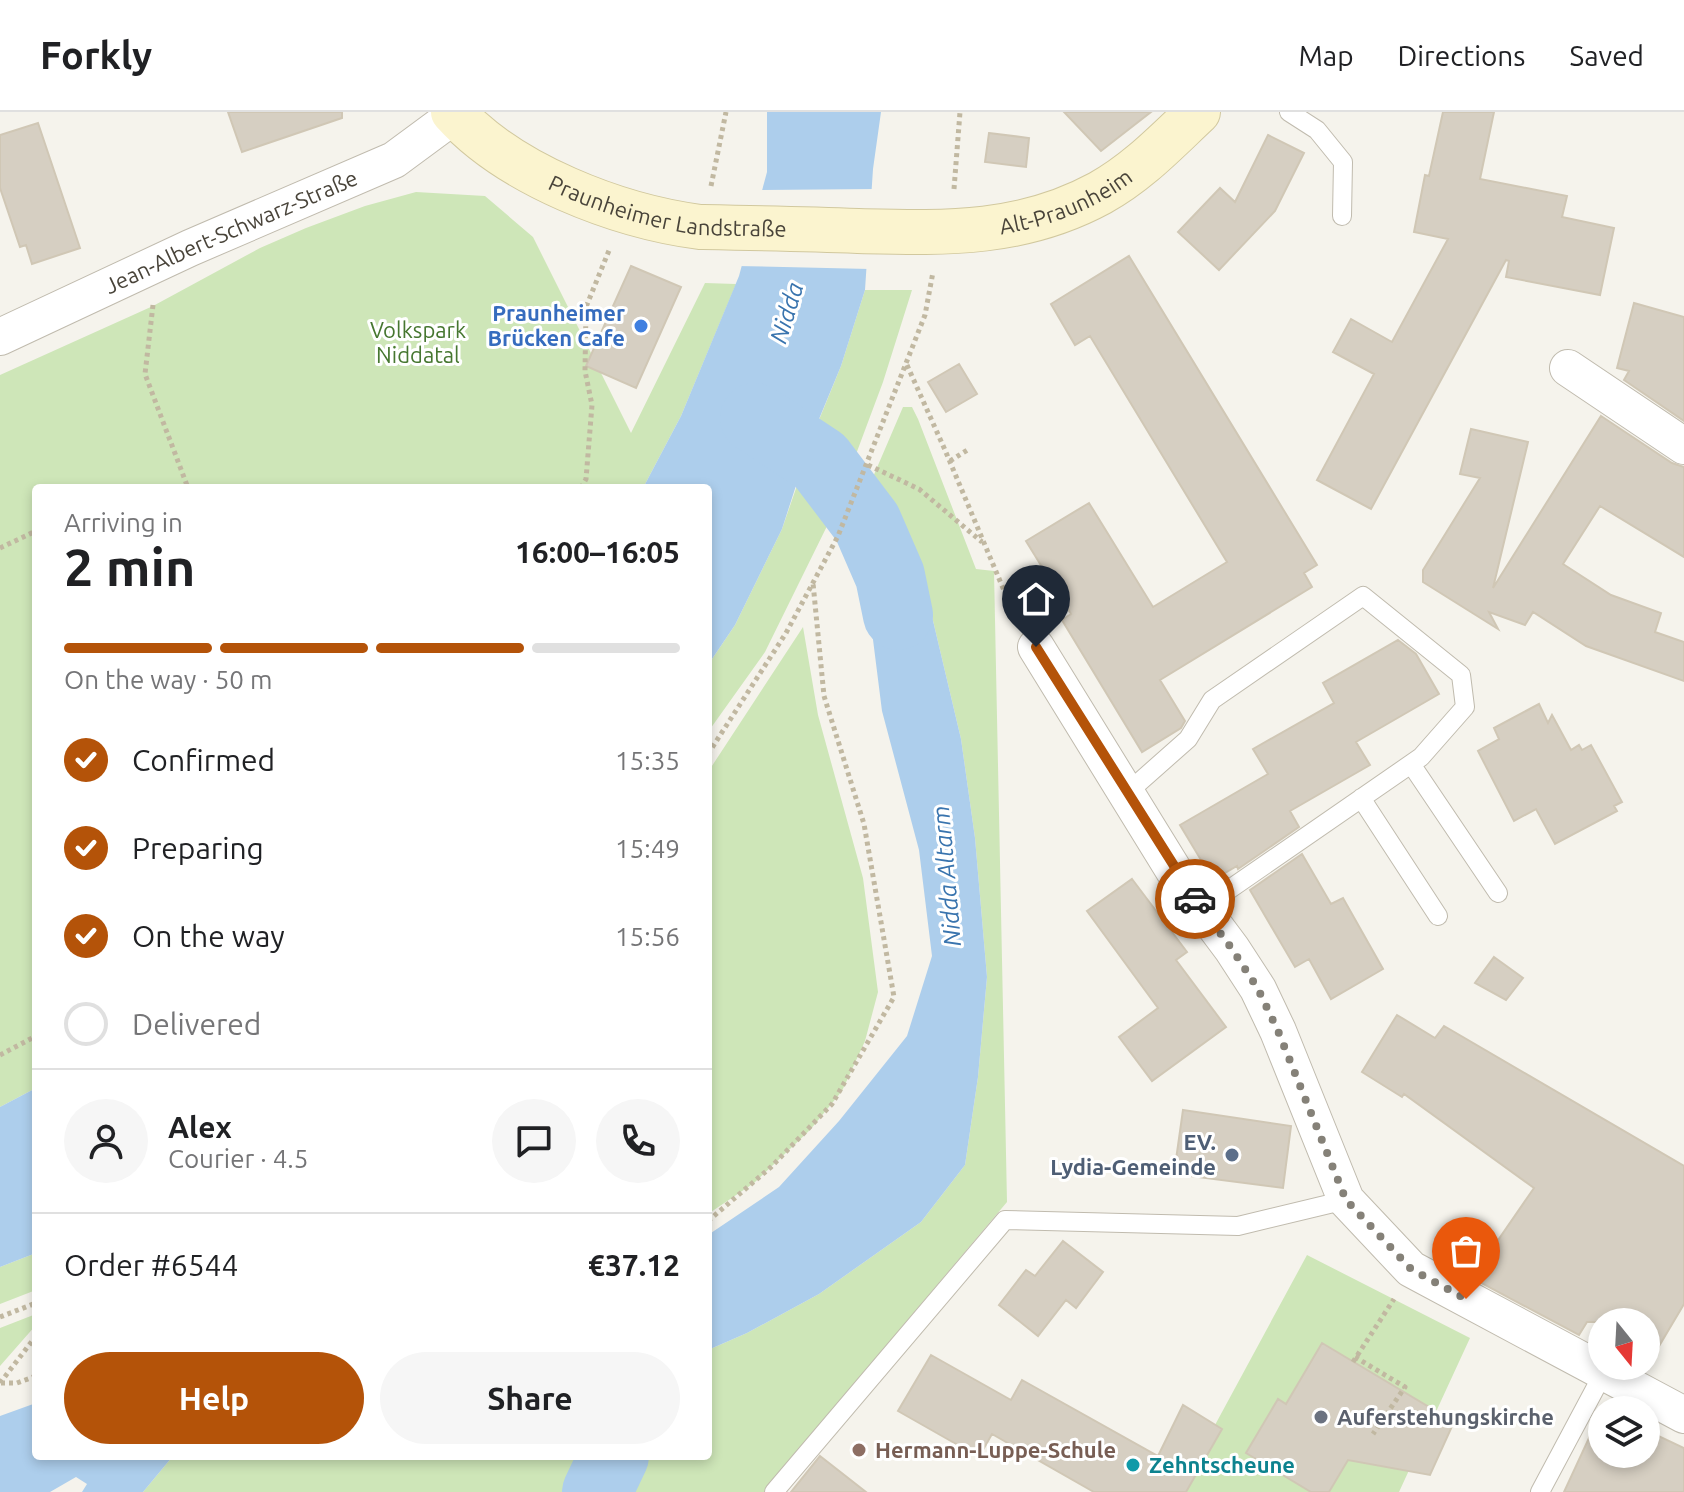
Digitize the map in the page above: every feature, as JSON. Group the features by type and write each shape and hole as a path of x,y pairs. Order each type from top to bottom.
{"main road":[{"name":"Alt-Praunheim","path":"922,247 948,233 997,229 1049,216 1099,194 1125,178 1198,112"},
{"name":"Praunheimer Landstraße","path":"454,113 478,135 545,179 623,212 669,223 704,213 922,247"}],"street":[{"name":"Jean-Albert-Schwarz-Straße","path":"1,335 190,248 394,160 454,113"},
{"path":"1568,368 1684,446"},
{"path":"1036,647 1176,874 1258,989 1346,1200 1411,1269 1588,1363"},
{"path":"1619,1380 1684,1414"}],"lane":[{"path":"1289,112 1317,130 1343,162 1342,216"},
{"path":"1127,793 1188,739 1212,700 1363,596 1461,675 1465,707 1421,757 1201,909"},
{"path":"1411,764 1498,893"},
{"path":"1361,798 1438,916"},
{"path":"774,1492 1005,1220 1238,1226 1346,1200"},
{"path":"1540,1492 1600,1380"}],"path":[{"path":"704,213 726,112"},
{"path":"953,199 960,112"},
{"path":"583,484 592,405 585,371 586,307 614,240"},
{"path":"712,748 786,633 838,536 868,465 925,315 922,247"},
{"path":"149,294 153,306 145,374 186,484"},
{"path":"907,365 1008,600 1036,647"},
{"path":"950,461 969,449"},
{"path":"868,465 919,489 985,544"},
{"path":"0,548 32,533"},
{"path":"712,1218 771,1167 832,1104 894,997 864,824 824,696 813,583"},
{"path":"0,1055 32,1038"},
{"path":"1373,1434 1405,1387 1354,1360 1394,1298"},
{"path":"0,1317 32,1305"},
{"path":"0,1383 32,1341"},
{"path":"0,1383 17,1383 32,1377"}],"green space":[{"name":"Volkspark Niddatal","path":"416,192 485,196 533,237 631,433 705,283 736,284 681,416 645,484 32,484 32,1090 0,1107 0,375 153,306 260,248 365,206"},
{"path":"865,290 912,290 883,382 846,481 812,437 841,366"},
{"path":"903,407 912,407 976,569 994,571 1007,1202 836,1405 768,1492 143,1492 170,1460 712,1460 712,1348 819,1294 921,1222 965,1165 978,1077 987,977 975,838 961,739 930,608 892,515 855,519"},
{"path":"802,471 830,520 765,652 712,726 712,659 735,625 782,529"},
{"path":"803,627 818,715 863,878 878,992 865,1041 842,1091 810,1130 754,1183 712,1211 712,766"},
{"path":"32,1255 32,1292 0,1304 0,1267"},
{"path":"1307,1255 1470,1338 1399,1492 1186,1492 1190,1474 1215,1425"},
{"path":"32,1316 32,1330 0,1366 0,1328"}],"water":[{"name":"Nidda","path":"767,112 881,112 873,169 865,290 782,529 735,625 712,659 712,484 645,484 681,416 739,276 767,172"},
{"path":"892,520 930,608 961,739 975,838 987,977 978,1077 965,1165 921,1222 819,1294 712,1348 712,1232 779,1187 839,1121 907,1036 932,956 919,850 882,711 868,600 867,523"},
{"path":"32,1090 32,1255 0,1267 0,1107"},
{"path":"32,1404 32,1460 170,1460 143,1492 82,1492 87,1484 76,1477 50,1492 0,1492 0,1416"}],"pier":[{"path":"876,189 870,269 737,266 758,190"}],"building":[{"path":"228,112 342,112 342,118 242,152"},
{"path":"1064,112 1151,112 1101,151"},
{"path":"1443,112 1494,112 1480,179 1567,196 1562,217 1614,228 1600,295 1506,277 1509,261 1506,260 1371,509 1317,480 1374,374 1333,352 1351,319 1392,342 1448,239 1414,232 1425,175 1429,176"},
{"path":"38,123 80,248 32,264 26,245 20,247 0,188 0,135"},
{"path":"989,133 1029,138 1026,167 985,162"},
{"path":"1268,135 1304,153 1275,211 1219,270 1178,232 1220,188 1235,202"},
{"path":"1129,256 1317,565 1304,573 1312,587 1160,680 1185,721 1181,728 1142,752 1062,620 1071,614 1026,541 1089,503 1153,607 1227,562 1090,336 1075,345 1051,304"},
{"path":"631,266 681,287 636,388 586,366"},
{"path":"1634,303 1684,317 1684,421 1624,380 1629,371 1617,368"},
{"path":"959,364 977,394 946,412 928,382"},
{"path":"1601,416 1672,463 1684,467 1684,557 1600,506 1563,564 1611,595 1661,613 1655,632 1684,642 1684,681 1586,646 1533,612 1525,625 1489,612 1498,629 1423,582 1423,570 1480,478 1460,474 1471,429 1528,442 1493,588"},
{"path":"1398,640 1416,654 1439,694 1356,742 1370,765 1290,811 1299,827 1238,869 1237,866 1213,880 1180,825 1268,774 1253,749 1334,703 1323,683"},
{"path":"1539,704 1548,723 1552,715 1571,750 1579,745 1582,750 1591,745 1622,802 1614,806 1617,811 1555,844 1536,809 1514,821 1478,751 1499,739 1494,728"},
{"path":"1302,854 1331,904 1343,898 1383,969 1331,999 1309,959 1295,967 1250,890"},
{"path":"1132,879 1187,952 1176,960 1226,1027 1152,1081 1119,1037 1158,1008 1087,911"},
{"path":"1494,957 1523,978 1506,1000 1475,983"},
{"path":"1397,1015 1435,1038 1444,1026 1684,1166 1684,1304 1660,1344 1660,1308 1588,1308 1588,1322 1579,1335 1472,1278 1534,1188 1404,1094 1402,1097 1362,1072"},
{"path":"1183,1110 1291,1126 1283,1188 1174,1174"},
{"path":"1063,1241 1103,1272 1076,1308 1066,1300 1038,1336 999,1305 1026,1270 1035,1276"},
{"name":"Auferstehungskirche","path":"1322,1343 1454,1422 1430,1475 1348,1460 1329,1492 1311,1492 1246,1453 1278,1399 1286,1404"},
{"path":"931,1355 1011,1400 1022,1380 1158,1456 1183,1405 1222,1429 1186,1492 1094,1492 992,1434 979,1457 898,1411"},
{"path":"1660,1437 1684,1448 1684,1492 1564,1492 1588,1440 1588,1468 1660,1468"},
{"path":"820,1456 866,1492 791,1492"}],"waterway":[{"name":"Nidda Altarm","path":"755,418 820,461 867,523 890,576 898,615"},
{"name":"Nidda Altarm","path":"597,1492 612,1460"}],"way so far":[{"path":"1195,899 1258,989 1346,1200 1411,1269 1466,1299"}],"place":[{"name":"Praunheimer Brücken Cafe","path":"641,326"},
{"name":"EV. Lydia-Gemeinde","path":"1232,1155"},
{"name":"Auferstehungskirche","path":"1321,1417"},
{"name":"Hermann-Luppe-Schule","path":"859,1450"},
{"name":"Zehntscheune","path":"1133,1465"}],"route":[{"path":"1036,647 1176,874 1195,899"}]}
